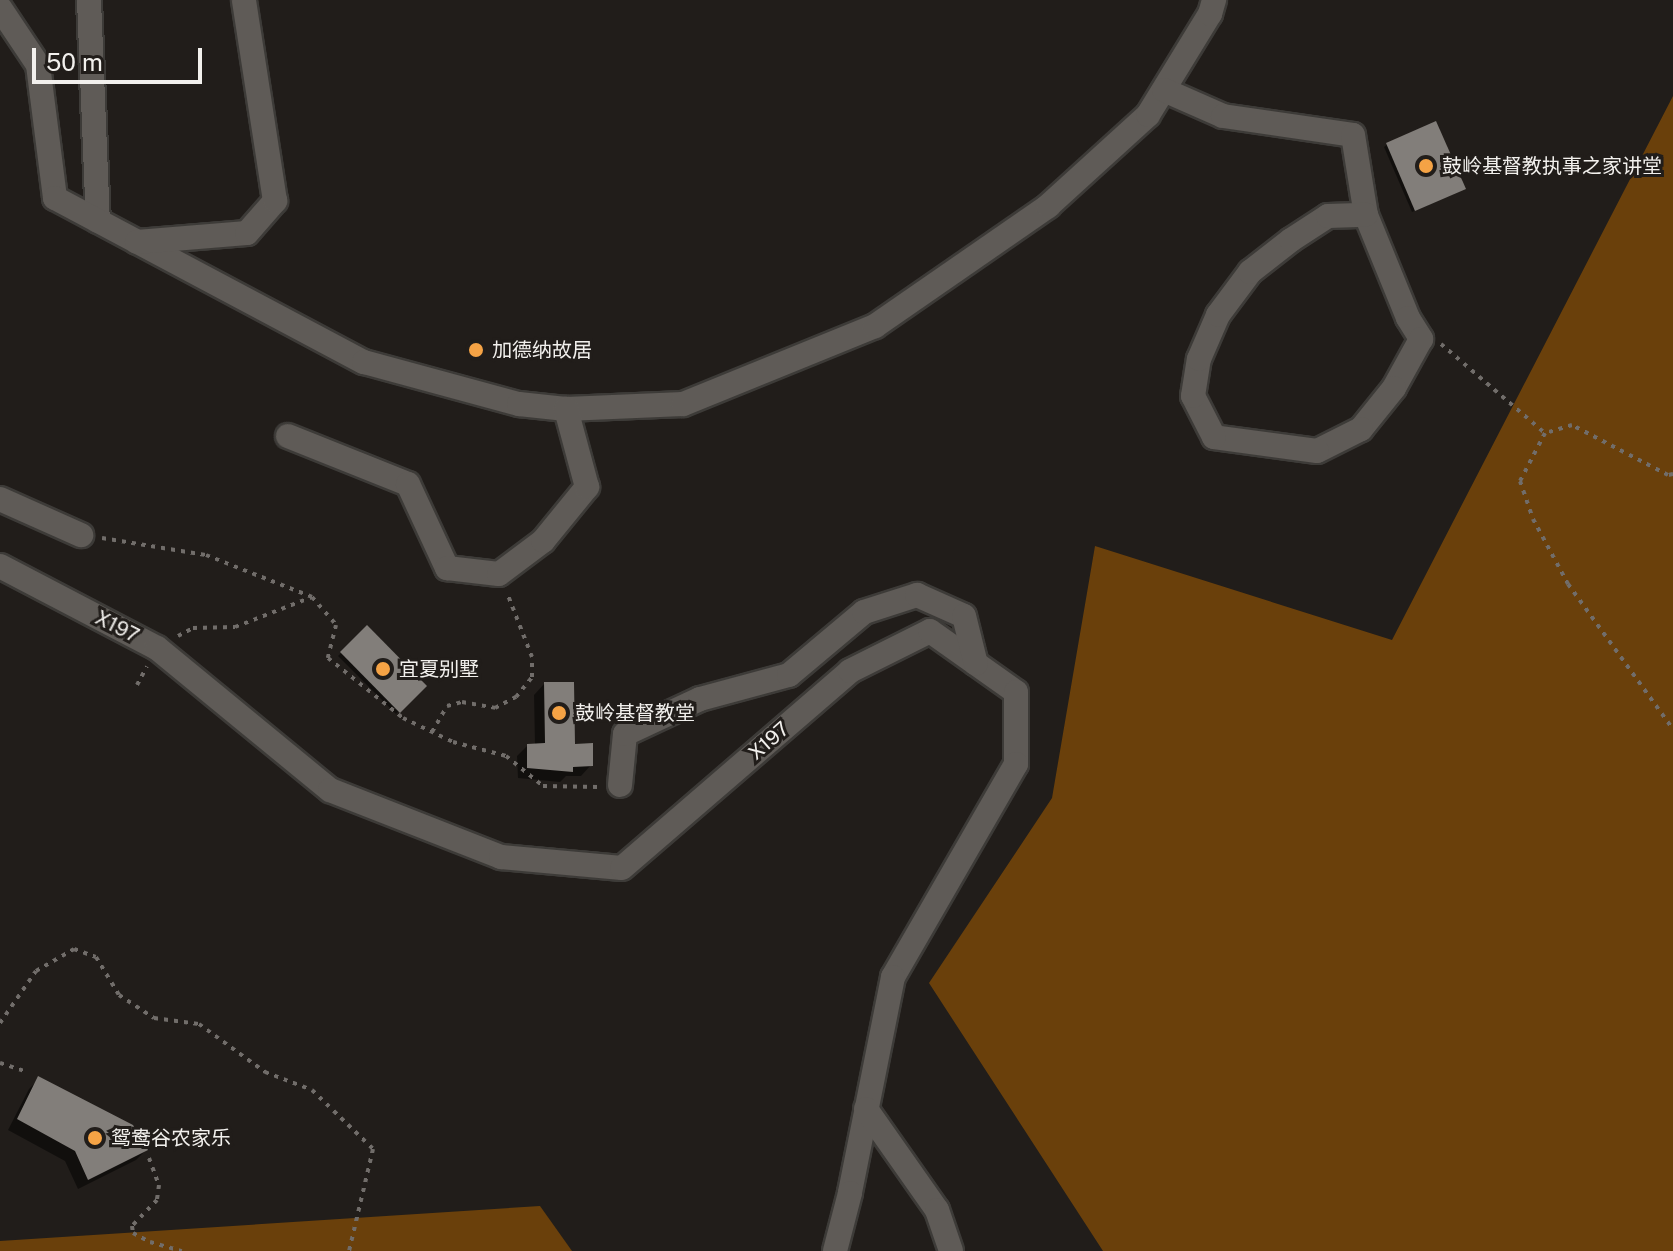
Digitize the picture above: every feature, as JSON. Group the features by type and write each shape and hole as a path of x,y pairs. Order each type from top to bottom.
{"street":[{"path":"89,0 98,221"},
{"path":"137,242 247,233 275,201 244,0"},
{"path":"0,8 38,65 55,198 364,362 519,404 566,409 683,404 875,326 1048,206 1148,115 1210,14 1214,0"},
{"path":"1164,90 1223,116 1353,135 1366,215 1408,318 1421,339 1394,388 1361,429 1317,451 1214,437 1193,396 1199,359 1218,315 1250,272 1328,216 1366,215"},
{"path":"288,436 408,484 447,568 499,574 543,541 587,487 566,409"},
{"path":"0,499 81,535"},
{"name":"X197","path":"0,566 157,648 330,790 501,857 622,868 850,671 930,631 1016,692 1016,764 893,977 835,1251"},
{"path":"620,785 625,734 700,699 789,675 864,612 917,595 964,616 976,664"},
{"path":"866,1109 937,1210 951,1251"}],"path":[{"path":"1421,339 1441,344 1545,433"},
{"path":"1673,474 1668,475 1572,425 1545,433 1520,481 1533,519 1568,584 1673,729"},
{"path":"81,535 206,555 312,597 336,625 328,658 403,718 453,742 506,756 543,786 620,785"},
{"path":"432,732 447,706 462,702 495,708 516,697 532,677 532,657 499,574"},
{"path":"137,685 157,648 193,628 235,627 312,597"},
{"path":"0,1023 36,971 74,949 96,957 119,995 154,1018 199,1024 265,1072 312,1090 373,1149 349,1251"},
{"path":"0,1063 25,1071"},
{"path":"149,1158 159,1185 157,1200 132,1226 133,1233 150,1242 182,1251"}],"shaded area":[{"path":"1673,96 1673,1251 1103,1251 929,983 1052,798 1095,546 1392,640"},
{"path":"540,1206 572,1251 0,1251 0,1241"}],"building":[{"name":"鼓岭基督教执事之家讲堂","path":"1436,121 1466,189 1415,211 1386,143"},
{"name":"宜夏别墅","path":"367,625 427,686 400,713 340,652"},
{"name":"鼓岭基督教堂","path":"544,682 574,682 575,744 593,743 593,766 573,767 573,772 527,768 527,744 545,743"},
{"name":"鸳鸯谷农家乐","path":"38,1076 133,1125 148,1150 88,1180 75,1151 17,1119"}],"place":[{"name":"鼓岭基督教执事之家讲堂","path":"1426,166"},
{"name":"加德纳故居","path":"476,350"},
{"name":"宜夏别墅","path":"383,669"},
{"name":"鼓岭基督教堂","path":"559,713"},
{"name":"鸳鸯谷农家乐","path":"95,1138"}]}
